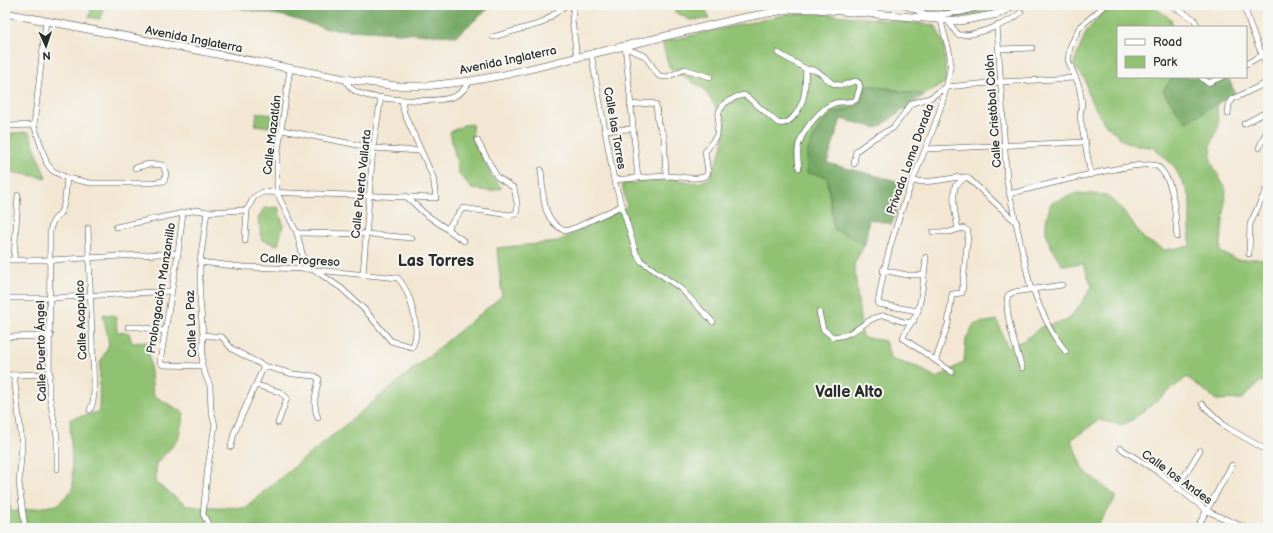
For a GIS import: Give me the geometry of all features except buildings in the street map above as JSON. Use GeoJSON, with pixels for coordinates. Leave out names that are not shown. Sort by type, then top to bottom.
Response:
{"type":"FeatureCollection","features":[{"type":"Feature","properties":{"kind":"main road","name":"Avenida Inglaterra"},"geometry":{"type":"LineString","coordinates":[[5,13],[345,79],[396,86],[425,86],[470,81],[625,46],[773,8],[816,8],[943,19],[978,19],[998,14],[1014,5]]}},
{"type":"Feature","properties":{"kind":"street"},"geometry":{"type":"LineString","coordinates":[[493,37],[542,23],[566,5]]}},
{"type":"Feature","properties":{"kind":"street"},"geometry":{"type":"LineString","coordinates":[[574,5],[572,20],[577,57]]}},
{"type":"Feature","properties":{"kind":"street"},"geometry":{"type":"LineString","coordinates":[[903,5],[925,14],[943,19],[958,35],[967,35],[1015,19],[1021,12]]}},
{"type":"Feature","properties":{"kind":"street"},"geometry":{"type":"LineString","coordinates":[[943,19],[971,11],[983,5]]}},
{"type":"Feature","properties":{"kind":"street"},"geometry":{"type":"LineString","coordinates":[[1091,174],[1080,117],[1082,103],[1079,86],[1074,78],[1068,60],[1070,47],[1079,28],[1105,5]]}},
{"type":"Feature","properties":{"kind":"street"},"geometry":{"type":"LineString","coordinates":[[1170,5],[1194,19],[1198,26]]}},
{"type":"Feature","properties":{"kind":"street"},"geometry":{"type":"LineString","coordinates":[[1244,5],[1268,69]]}},
{"type":"Feature","properties":{"kind":"street","name":"Privada Loma Dorada"},"geometry":{"type":"LineString","coordinates":[[918,310],[878,304],[883,270],[897,223],[926,149],[946,87],[950,66],[943,19]]}},
{"type":"Feature","properties":{"kind":"street"},"geometry":{"type":"LineString","coordinates":[[46,21],[34,125],[47,164],[53,172],[67,178],[91,183],[150,183],[164,181],[166,174],[163,165],[149,164],[135,168]]}},
{"type":"Feature","properties":{"kind":"street","name":"Calle Cristóbal Colón"},"geometry":{"type":"LineString","coordinates":[[997,25],[1009,194],[1032,290],[1046,324],[1066,352]]}},
{"type":"Feature","properties":{"kind":"street"},"geometry":{"type":"LineString","coordinates":[[625,46],[645,56],[659,76],[667,77],[685,69],[710,77]]}},
{"type":"Feature","properties":{"kind":"street"},"geometry":{"type":"LineString","coordinates":[[625,46],[638,178]]}},
{"type":"Feature","properties":{"kind":"street"},"geometry":{"type":"LineString","coordinates":[[999,49],[1032,48]]}},
{"type":"Feature","properties":{"kind":"street"},"geometry":{"type":"LineString","coordinates":[[1247,63],[1268,52]]}},
{"type":"Feature","properties":{"kind":"street","name":"Calle las Torres"},"geometry":{"type":"LineString","coordinates":[[591,53],[614,180],[636,253],[641,261],[680,288],[714,322]]}},
{"type":"Feature","properties":{"kind":"street"},"geometry":{"type":"LineString","coordinates":[[778,53],[806,69],[820,71],[832,83],[840,85],[856,81],[859,83],[860,87],[856,100],[852,102],[835,102],[825,107],[810,124],[799,141],[799,168]]}},
{"type":"Feature","properties":{"kind":"street","name":"Calle Mazatlán"},"geometry":{"type":"LineString","coordinates":[[290,69],[277,158],[277,193],[297,233],[306,269]]}},
{"type":"Feature","properties":{"kind":"street"},"geometry":{"type":"LineString","coordinates":[[614,180],[666,176],[683,176],[700,179],[706,176],[708,172],[705,152],[717,135],[719,111],[725,103],[736,97],[744,95],[750,98],[778,123],[788,123],[803,99],[806,69]]}},
{"type":"Feature","properties":{"kind":"street"},"geometry":{"type":"LineString","coordinates":[[854,164],[856,151],[874,138],[893,128],[912,103],[930,98],[946,87],[1000,82],[1074,78]]}},
{"type":"Feature","properties":{"kind":"street"},"geometry":{"type":"LineString","coordinates":[[1202,78],[1208,84],[1220,78]]}},
{"type":"Feature","properties":{"kind":"street"},"geometry":{"type":"LineString","coordinates":[[345,79],[348,86],[358,93],[402,100],[419,101],[454,97],[464,90],[470,81]]}},
{"type":"Feature","properties":{"kind":"street"},"geometry":{"type":"LineString","coordinates":[[1228,114],[1229,104],[1233,99],[1268,82]]}},
{"type":"Feature","properties":{"kind":"street","name":"Calle Puerto Vallarta"},"geometry":{"type":"LineString","coordinates":[[363,274],[368,196],[373,148],[381,97]]}},
{"type":"Feature","properties":{"kind":"street"},"geometry":{"type":"LineString","coordinates":[[245,241],[247,210],[254,197],[263,192],[436,198],[433,177],[404,113],[402,100]]}},
{"type":"Feature","properties":{"kind":"street"},"geometry":{"type":"LineString","coordinates":[[630,105],[652,103],[656,105],[658,123],[664,136],[666,176]]}},
{"type":"Feature","properties":{"kind":"street"},"geometry":{"type":"LineString","coordinates":[[1244,124],[1268,111]]}},
{"type":"Feature","properties":{"kind":"street"},"geometry":{"type":"LineString","coordinates":[[5,124],[9,126],[34,125]]}},
{"type":"Feature","properties":{"kind":"street"},"geometry":{"type":"LineString","coordinates":[[1259,148],[1268,128]]}},
{"type":"Feature","properties":{"kind":"street"},"geometry":{"type":"LineString","coordinates":[[604,130],[633,129]]}},
{"type":"Feature","properties":{"kind":"street"},"geometry":{"type":"LineString","coordinates":[[282,130],[373,148],[420,151]]}},
{"type":"Feature","properties":{"kind":"street"},"geometry":{"type":"LineString","coordinates":[[447,229],[463,208],[510,215],[515,214],[517,211],[514,188],[497,177],[488,164],[477,140]]}},
{"type":"Feature","properties":{"kind":"street"},"geometry":{"type":"LineString","coordinates":[[926,149],[1005,145],[1073,144],[1086,142]]}},
{"type":"Feature","properties":{"kind":"street"},"geometry":{"type":"LineString","coordinates":[[1009,194],[1091,174],[1142,164],[1153,164],[1158,167],[1166,177],[1173,194],[1177,237]]}},
{"type":"Feature","properties":{"kind":"street"},"geometry":{"type":"LineString","coordinates":[[541,170],[547,215],[552,224],[565,231],[577,227],[622,205]]}},
{"type":"Feature","properties":{"kind":"street"},"geometry":{"type":"LineString","coordinates":[[913,181],[925,183],[953,177],[967,177],[1017,223]]}},
{"type":"Feature","properties":{"kind":"street"},"geometry":{"type":"LineString","coordinates":[[958,228],[954,211],[953,197],[955,186],[967,177]]}},
{"type":"Feature","properties":{"kind":"street","name":"Calle Puerto Ángel"},"geometry":{"type":"LineString","coordinates":[[57,469],[57,436],[49,394],[51,336],[49,260],[50,232],[52,222],[64,207],[67,178]]}},
{"type":"Feature","properties":{"kind":"street"},"geometry":{"type":"LineString","coordinates":[[1249,254],[1250,224],[1268,186]]}},
{"type":"Feature","properties":{"kind":"street"},"geometry":{"type":"LineString","coordinates":[[14,259],[18,196]]}},
{"type":"Feature","properties":{"kind":"street"},"geometry":{"type":"LineString","coordinates":[[406,196],[424,213],[464,241]]}},
{"type":"Feature","properties":{"kind":"street","name":"Prolongación Manzanillo"},"geometry":{"type":"LineString","coordinates":[[202,366],[161,364],[160,362],[183,213],[197,210],[207,212],[247,210]]}},
{"type":"Feature","properties":{"kind":"street","name":"Calle La Paz"},"geometry":{"type":"LineString","coordinates":[[207,212],[200,262],[200,299],[203,335],[202,366],[210,386],[211,410],[215,425],[208,466],[203,514],[210,528]]}},
{"type":"Feature","properties":{"kind":"street"},"geometry":{"type":"LineString","coordinates":[[116,227],[183,213]]}},
{"type":"Feature","properties":{"kind":"street","name":"Calle Acapulco"},"geometry":{"type":"LineString","coordinates":[[88,228],[94,392],[90,410]]}},
{"type":"Feature","properties":{"kind":"street"},"geometry":{"type":"LineString","coordinates":[[933,232],[949,232],[958,228],[968,231],[962,293],[952,294],[948,324],[936,360]]}},
{"type":"Feature","properties":{"kind":"street"},"geometry":{"type":"LineString","coordinates":[[297,233],[366,234],[412,238]]}},
{"type":"Feature","properties":{"kind":"street"},"geometry":{"type":"LineString","coordinates":[[5,260],[89,259],[178,253]]}},
{"type":"Feature","properties":{"kind":"street"},"geometry":{"type":"LineString","coordinates":[[926,257],[918,310],[914,321],[904,334],[903,338],[952,372]]}},
{"type":"Feature","properties":{"kind":"street","name":"Calle Progreso"},"geometry":{"type":"LineString","coordinates":[[200,262],[243,267],[306,269],[398,278],[405,286],[415,324],[416,335],[412,347],[391,341],[360,305],[341,288],[316,271]]}},
{"type":"Feature","properties":{"kind":"street"},"geometry":{"type":"LineString","coordinates":[[883,270],[907,275],[924,275]]}},
{"type":"Feature","properties":{"kind":"street"},"geometry":{"type":"LineString","coordinates":[[1022,368],[1016,350],[1006,301],[1008,295],[1062,285]]}},
{"type":"Feature","properties":{"kind":"street"},"geometry":{"type":"LineString","coordinates":[[5,298],[50,298],[171,291]]}},
{"type":"Feature","properties":{"kind":"street"},"geometry":{"type":"LineString","coordinates":[[819,312],[823,329],[833,337],[849,334],[872,319],[881,316],[898,321],[914,321]]}},
{"type":"Feature","properties":{"kind":"street"},"geometry":{"type":"LineString","coordinates":[[128,327],[165,331]]}},
{"type":"Feature","properties":{"kind":"street"},"geometry":{"type":"LineString","coordinates":[[203,335],[222,337],[232,349],[264,366],[293,374],[315,376],[319,379],[314,398],[315,411],[318,418]]}},
{"type":"Feature","properties":{"kind":"street"},"geometry":{"type":"LineString","coordinates":[[5,337],[51,336]]}},
{"type":"Feature","properties":{"kind":"street"},"geometry":{"type":"LineString","coordinates":[[232,447],[234,433],[264,366]]}},
{"type":"Feature","properties":{"kind":"street"},"geometry":{"type":"LineString","coordinates":[[5,375],[50,374]]}},
{"type":"Feature","properties":{"kind":"street"},"geometry":{"type":"LineString","coordinates":[[14,375],[22,444],[19,484],[25,528]]}},
{"type":"Feature","properties":{"kind":"street"},"geometry":{"type":"LineString","coordinates":[[256,385],[280,392],[288,398],[278,423]]}},
{"type":"Feature","properties":{"kind":"street"},"geometry":{"type":"LineString","coordinates":[[1202,404],[1226,427],[1268,452]]}},
{"type":"Feature","properties":{"kind":"street","name":"Calle los Andes"},"geometry":{"type":"LineString","coordinates":[[1120,448],[1158,472],[1206,511],[1246,528]]}},
{"type":"Feature","properties":{"kind":"street"},"geometry":{"type":"LineString","coordinates":[[1177,488],[1200,450]]}},
{"type":"Feature","properties":{"kind":"street"},"geometry":{"type":"LineString","coordinates":[[1197,528],[1232,466]]}},
{"type":"Feature","properties":{"kind":"green space"},"geometry":{"type":"Polygon","coordinates":[[[93,5],[104,5],[100,19],[89,17],[93,5]]]}},
{"type":"Feature","properties":{"kind":"green space"},"geometry":{"type":"Polygon","coordinates":[[[228,5],[493,5],[456,36],[328,29],[284,16],[247,10],[228,5]]]}},
{"type":"Feature","properties":{"kind":"green space"},"geometry":{"type":"Polygon","coordinates":[[[674,5],[705,5],[709,19],[690,20],[675,12],[674,5]]]}},
{"type":"Feature","properties":{"kind":"green space"},"geometry":{"type":"Polygon","coordinates":[[[873,5],[971,5],[935,11],[873,7],[873,5]]]}},
{"type":"Feature","properties":{"kind":"green space"},"geometry":{"type":"Polygon","coordinates":[[[971,5],[1005,5],[986,13],[951,18],[943,10],[959,9],[971,5]]]}},
{"type":"Feature","properties":{"kind":"green space"},"geometry":{"type":"Polygon","coordinates":[[[1110,5],[1138,5],[1131,9],[1107,9],[1110,5]]]}},
{"type":"Feature","properties":{"kind":"green space"},"geometry":{"type":"Polygon","coordinates":[[[1138,5],[1151,5],[1171,19],[1173,26],[1117,26],[1117,78],[1172,78],[1163,92],[1186,122],[1217,103],[1218,127],[1211,145],[1211,162],[1226,190],[1220,252],[1238,260],[1268,258],[1268,381],[1260,382],[1242,399],[1216,400],[1187,377],[1131,421],[1121,425],[1099,420],[1071,440],[1083,470],[1117,497],[1095,528],[5,528],[5,458],[11,512],[57,505],[73,489],[70,419],[99,412],[100,363],[109,344],[103,314],[116,316],[117,332],[129,333],[132,343],[148,342],[153,395],[184,413],[178,440],[156,464],[156,483],[187,506],[244,508],[502,296],[497,248],[556,242],[627,207],[622,184],[672,179],[698,183],[710,178],[723,145],[725,123],[704,89],[669,67],[662,42],[788,14],[815,13],[935,25],[944,44],[946,82],[924,95],[867,85],[858,106],[832,114],[820,125],[834,229],[865,244],[854,264],[862,337],[885,341],[891,359],[917,367],[937,378],[964,362],[966,339],[974,324],[997,320],[1007,347],[1025,340],[1041,327],[1066,321],[1081,304],[1092,286],[1083,264],[1062,265],[1049,242],[1046,222],[1051,203],[1077,193],[1106,195],[1121,208],[1144,239],[1165,250],[1190,246],[1190,197],[1174,166],[1154,148],[1126,143],[1104,123],[1090,99],[1085,79],[1073,65],[1087,30],[1107,9],[1131,9],[1138,5]]]}},
{"type":"Feature","properties":{"kind":"green space"},"geometry":{"type":"Polygon","coordinates":[[[1172,78],[1202,78],[1203,81],[1210,85],[1228,78],[1235,93],[1186,122],[1163,91],[1172,78]]]}},
{"type":"Feature","properties":{"kind":"green space"},"geometry":{"type":"Polygon","coordinates":[[[867,85],[924,95],[878,128],[841,119],[827,163],[904,183],[892,224],[869,219],[865,244],[834,229],[827,177],[807,173],[807,152],[820,125],[832,114],[858,106],[867,85]]]}},
{"type":"Feature","properties":{"kind":"green space"},"geometry":{"type":"Polygon","coordinates":[[[257,113],[279,116],[278,128],[255,125],[257,113]]]}},
{"type":"Feature","properties":{"kind":"green space"},"geometry":{"type":"Polygon","coordinates":[[[472,124],[473,141],[493,178],[502,188],[490,191],[472,189],[459,174],[450,132],[464,125],[472,124]]]}},
{"type":"Feature","properties":{"kind":"green space"},"geometry":{"type":"Polygon","coordinates":[[[5,131],[11,133],[29,132],[46,178],[5,171],[5,131]]]}},
{"type":"Feature","properties":{"kind":"green space"},"geometry":{"type":"Polygon","coordinates":[[[278,207],[283,225],[278,245],[262,240],[258,219],[264,208],[278,207]]]}},
{"type":"Feature","properties":{"kind":"district","name":"Las Torres"},"geometry":{"type":"Point","coordinates":[436,260]}},
{"type":"Feature","properties":{"kind":"district","name":"Valle Alto"},"geometry":{"type":"Point","coordinates":[849,391]}}]}
